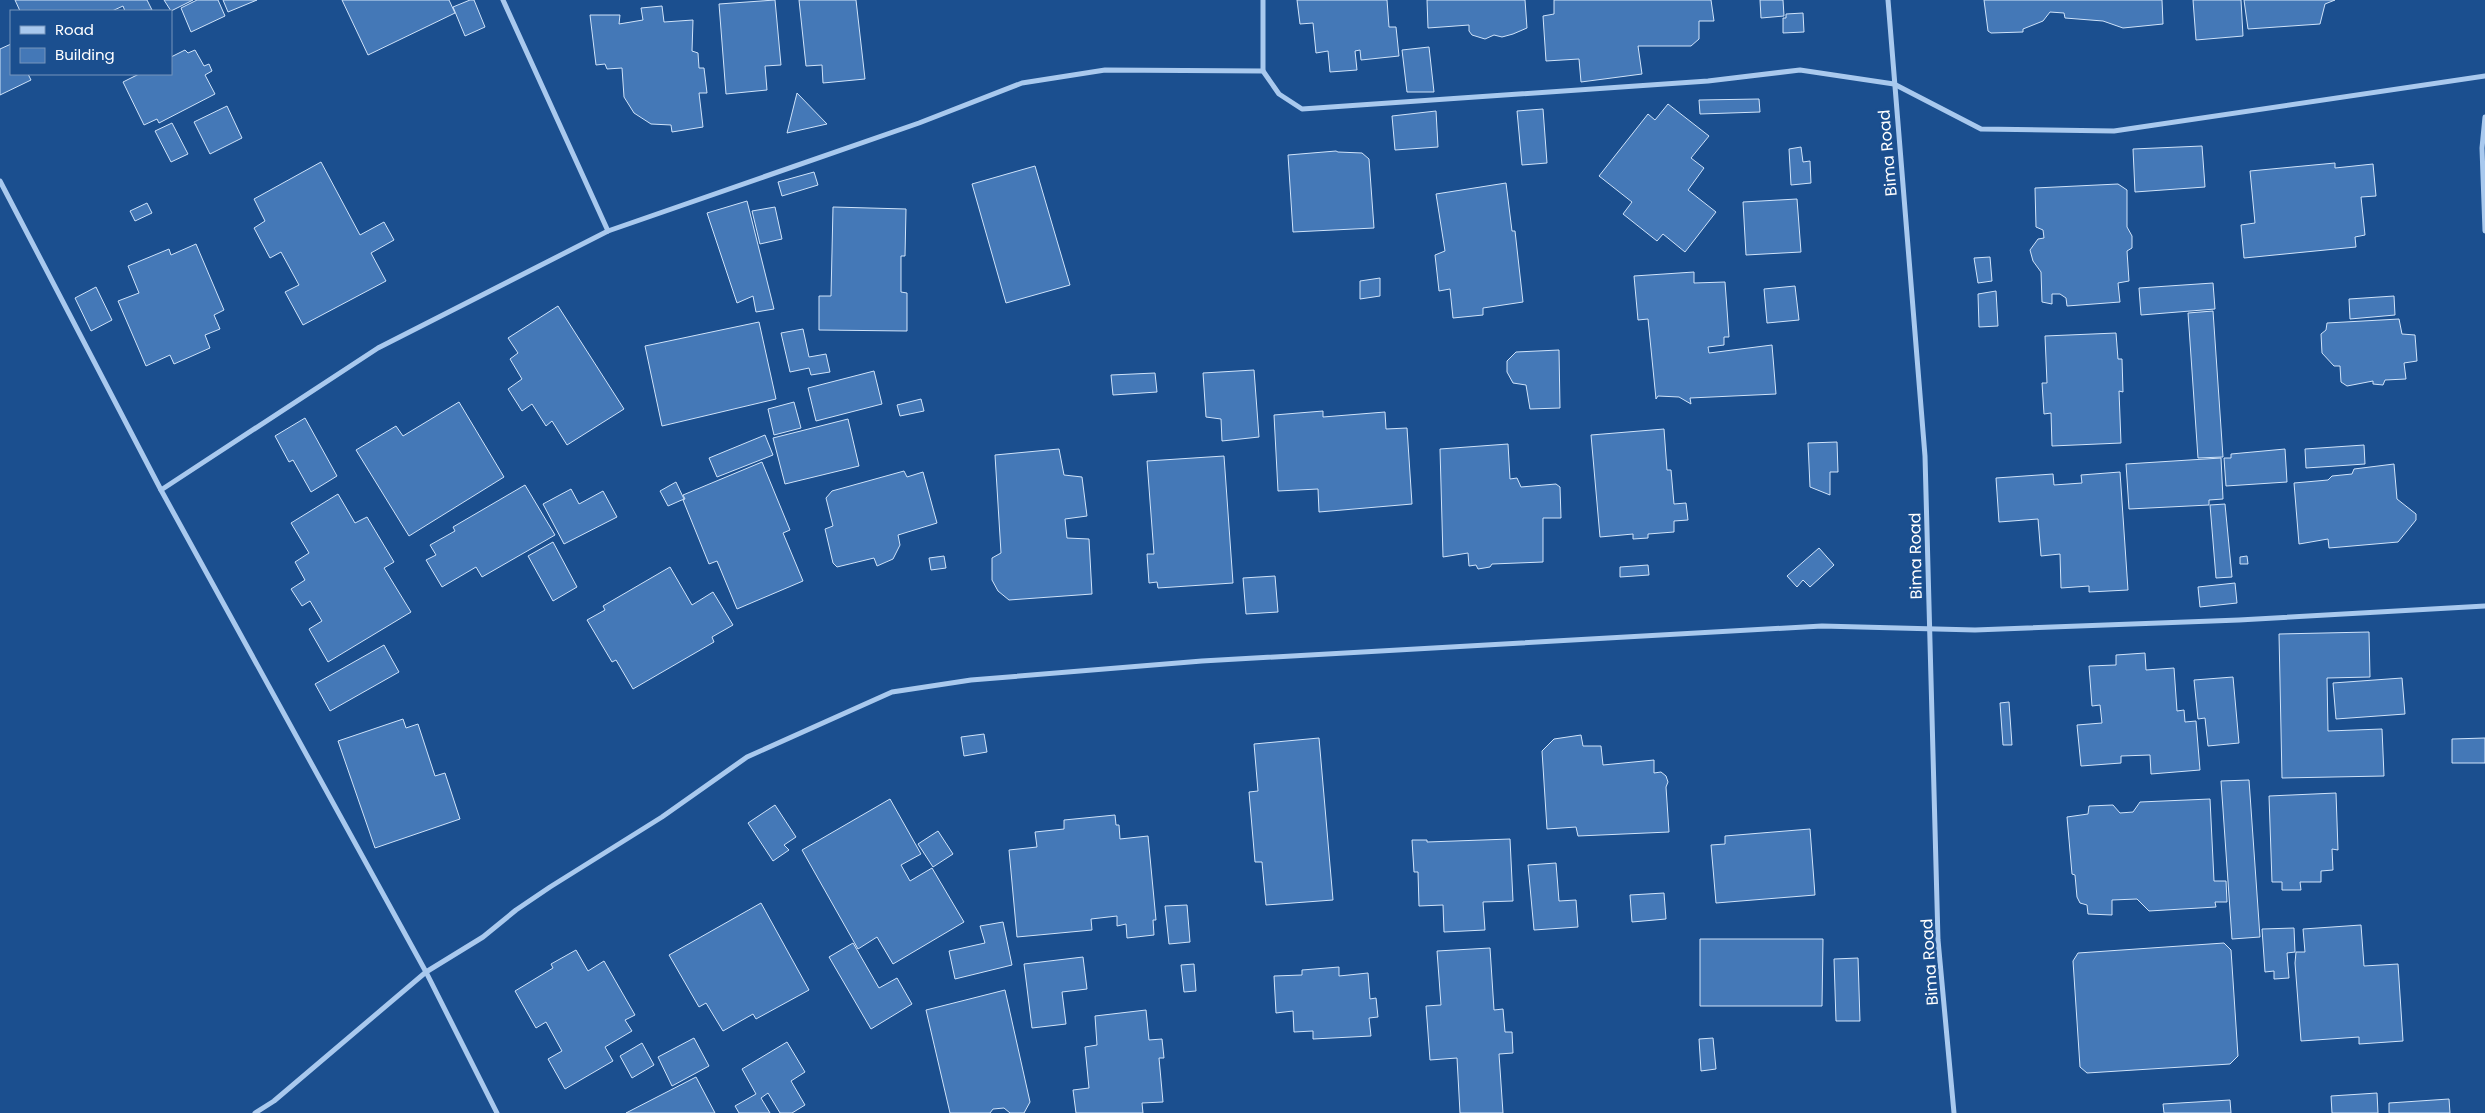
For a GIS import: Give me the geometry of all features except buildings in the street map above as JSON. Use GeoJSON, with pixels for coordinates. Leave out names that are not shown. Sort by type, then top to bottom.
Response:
{"type":"FeatureCollection","features":[{"type":"Feature","properties":{"kind":"street"},"geometry":{"type":"LineString","coordinates":[[503,0],[608,230]]}},
{"type":"Feature","properties":{"kind":"street"},"geometry":{"type":"LineString","coordinates":[[1263,0],[1263,71],[1279,94],[1302,108],[1698,82],[1800,70],[1894,84],[1981,129],[2114,131],[2485,76]]}},
{"type":"Feature","properties":{"kind":"street","name":"Bima Road"},"geometry":{"type":"LineString","coordinates":[[1888,0],[1925,456],[1938,940],[1954,1113]]}},
{"type":"Feature","properties":{"kind":"street"},"geometry":{"type":"LineString","coordinates":[[162,490],[378,348],[608,230],[919,123],[1022,83],[1105,70],[1263,71]]}},
{"type":"Feature","properties":{"kind":"street"},"geometry":{"type":"LineString","coordinates":[[2485,117],[2482,148],[2485,231]]}},
{"type":"Feature","properties":{"kind":"street"},"geometry":{"type":"LineString","coordinates":[[0,181],[162,490],[426,972],[497,1113]]}},
{"type":"Feature","properties":{"kind":"street"},"geometry":{"type":"LineString","coordinates":[[255,1113],[274,1101],[426,972],[483,937],[516,910],[662,817],[747,757],[892,692],[971,680],[1212,660],[1822,626],[1930,629],[2239,620],[2485,606]]}}]}
